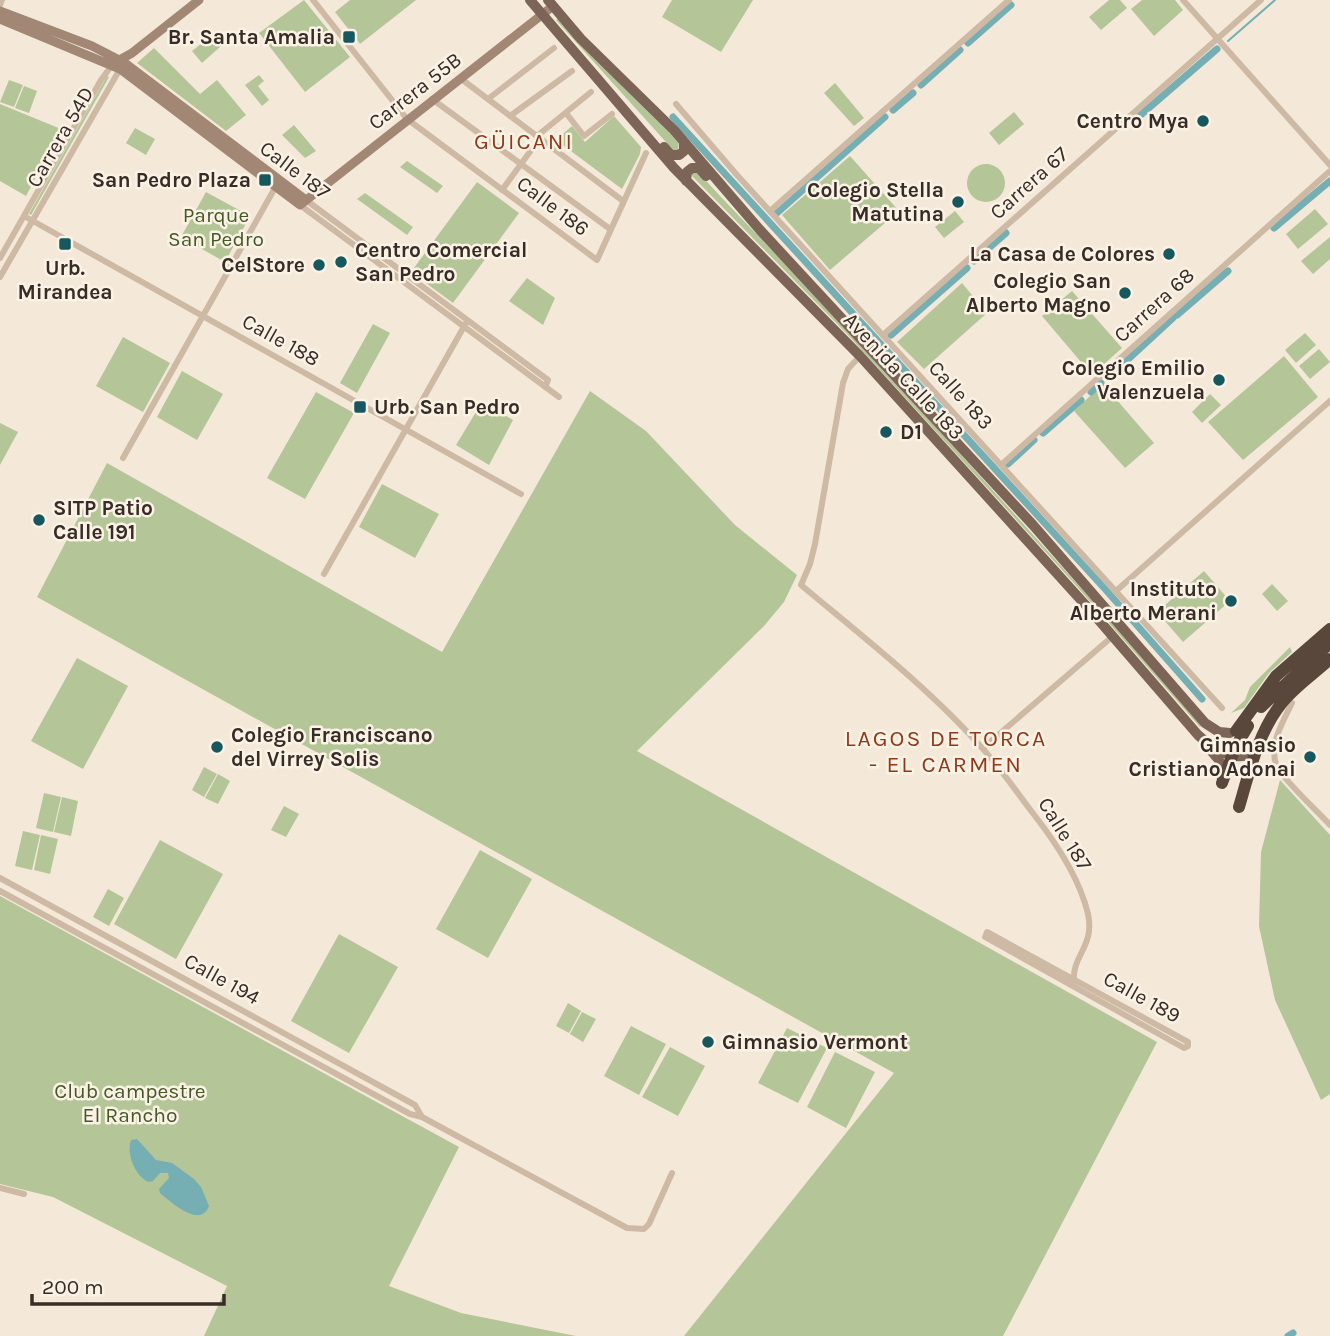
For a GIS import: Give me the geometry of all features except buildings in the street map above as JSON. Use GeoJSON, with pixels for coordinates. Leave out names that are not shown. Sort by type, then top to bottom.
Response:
{"type":"FeatureCollection","features":[{"type":"Feature","properties":{"kind":"highway"},"geometry":{"type":"LineString","coordinates":[[1222,783],[1233,756],[1238,730],[1276,676],[1330,629]]}},
{"type":"Feature","properties":{"kind":"highway"},"geometry":{"type":"LineString","coordinates":[[1238,730],[1330,643]]}},
{"type":"Feature","properties":{"kind":"highway"},"geometry":{"type":"LineString","coordinates":[[1238,807],[1268,726],[1282,703],[1330,659]]}},
{"type":"Feature","properties":{"kind":"highway"},"geometry":{"type":"LineString","coordinates":[[1258,750],[1273,725],[1292,703],[1330,669]]}},
{"type":"Feature","properties":{"kind":"main road","name":"Avenida Calle 183"},"geometry":{"type":"LineString","coordinates":[[530,0],[686,181],[860,356],[1113,635],[1198,735],[1233,756]]}},
{"type":"Feature","properties":{"kind":"main road","name":"Avenida Calle 183"},"geometry":{"type":"LineString","coordinates":[[550,3],[684,142],[751,220],[1033,525],[1205,723],[1219,732],[1238,730]]}},
{"type":"Feature","properties":{"kind":"main road"},"geometry":{"type":"LineString","coordinates":[[621,106],[646,127],[671,155],[681,153],[684,142]]}},
{"type":"Feature","properties":{"kind":"main road"},"geometry":{"type":"LineString","coordinates":[[686,181],[688,171],[699,168],[724,199],[751,220]]}},
{"type":"Feature","properties":{"kind":"main road"},"geometry":{"type":"LineString","coordinates":[[1198,735],[1219,760],[1223,772],[1222,783]]}},
{"type":"Feature","properties":{"kind":"main road"},"geometry":{"type":"LineString","coordinates":[[1233,756],[1245,756],[1258,750]]}},
{"type":"Feature","properties":{"kind":"street"},"geometry":{"type":"LineString","coordinates":[[0,8],[2,0]]}},
{"type":"Feature","properties":{"kind":"street","name":"Carrera 54D"},"geometry":{"type":"LineString","coordinates":[[0,258],[101,80],[199,0]]}},
{"type":"Feature","properties":{"kind":"street","name":"Calle 186"},"geometry":{"type":"LineString","coordinates":[[313,0],[407,119],[597,260],[610,229]]}},
{"type":"Feature","properties":{"kind":"street"},"geometry":{"type":"LineString","coordinates":[[770,211],[1009,0]]}},
{"type":"Feature","properties":{"kind":"street"},"geometry":{"type":"LineString","coordinates":[[1183,0],[1330,165]]}},
{"type":"Feature","properties":{"kind":"street","name":"Carrera 67"},"geometry":{"type":"LineString","coordinates":[[883,335],[1261,0]]}},
{"type":"Feature","properties":{"kind":"street","name":"Carrera 55B"},"geometry":{"type":"LineString","coordinates":[[303,202],[542,15],[550,3]]}},
{"type":"Feature","properties":{"kind":"street","name":"Calle 187"},"geometry":{"type":"LineString","coordinates":[[0,8],[83,43],[119,64],[466,323],[559,397]]}},
{"type":"Feature","properties":{"kind":"street","name":"Calle 187"},"geometry":{"type":"LineString","coordinates":[[0,19],[119,64]]}},
{"type":"Feature","properties":{"kind":"street"},"geometry":{"type":"LineString","coordinates":[[488,99],[554,48]]}},
{"type":"Feature","properties":{"kind":"street","name":"Carrera 54D"},"geometry":{"type":"LineString","coordinates":[[0,277],[119,64]]}},
{"type":"Feature","properties":{"kind":"street"},"geometry":{"type":"LineString","coordinates":[[510,116],[572,71]]}},
{"type":"Feature","properties":{"kind":"street"},"geometry":{"type":"LineString","coordinates":[[460,78],[623,201]]}},
{"type":"Feature","properties":{"kind":"street"},"geometry":{"type":"LineString","coordinates":[[502,190],[539,137],[591,92]]}},
{"type":"Feature","properties":{"kind":"street"},"geometry":{"type":"LineString","coordinates":[[432,99],[610,229],[646,153]]}},
{"type":"Feature","properties":{"kind":"street","name":"Calle 183"},"geometry":{"type":"LineString","coordinates":[[676,104],[1222,708]]}},
{"type":"Feature","properties":{"kind":"street"},"geometry":{"type":"LineString","coordinates":[[566,113],[584,136],[611,114]]}},
{"type":"Feature","properties":{"kind":"street","name":"Carrera 68"},"geometry":{"type":"LineString","coordinates":[[1001,465],[1330,171]]}},
{"type":"Feature","properties":{"kind":"street"},"geometry":{"type":"LineString","coordinates":[[123,458],[278,183]]}},
{"type":"Feature","properties":{"kind":"street","name":"Calle 188"},"geometry":{"type":"LineString","coordinates":[[24,216],[521,494]]}},
{"type":"Feature","properties":{"kind":"street"},"geometry":{"type":"LineString","coordinates":[[324,574],[466,323]]}},
{"type":"Feature","properties":{"kind":"street","name":"Calle 187"},"geometry":{"type":"LineString","coordinates":[[860,356],[848,369],[843,383],[815,544],[801,585],[884,656],[983,748],[1048,833],[1083,901],[1089,921],[1087,944],[1075,966],[1074,980]]}},
{"type":"Feature","properties":{"kind":"street"},"geometry":{"type":"LineString","coordinates":[[1116,591],[1330,401]]}},
{"type":"Feature","properties":{"kind":"street"},"geometry":{"type":"LineString","coordinates":[[983,748],[1113,635]]}},
{"type":"Feature","properties":{"kind":"street"},"geometry":{"type":"LineString","coordinates":[[1292,703],[1278,735],[1275,751],[1278,769],[1330,825]]}},
{"type":"Feature","properties":{"kind":"street","name":"Calle 194"},"geometry":{"type":"LineString","coordinates":[[0,878],[415,1105],[422,1117]]}},
{"type":"Feature","properties":{"kind":"street","name":"Calle 194"},"geometry":{"type":"LineString","coordinates":[[0,891],[410,1114],[422,1117],[593,1211],[636,1230],[644,1229],[649,1224],[672,1173]]}},
{"type":"Feature","properties":{"kind":"street","name":"Calle 189"},"geometry":{"type":"LineString","coordinates":[[987,932],[1074,980],[1188,1042],[1188,1046],[1184,1048],[985,937],[987,932]]}},
{"type":"Feature","properties":{"kind":"street"},"geometry":{"type":"LineString","coordinates":[[0,1188],[24,1194]]}},
{"type":"Feature","properties":{"kind":"green space"},"geometry":{"type":"Polygon","coordinates":[[[304,0],[350,57],[305,92],[259,33],[304,0]]]}},
{"type":"Feature","properties":{"kind":"green space"},"geometry":{"type":"Polygon","coordinates":[[[350,0],[416,0],[360,44],[335,12],[350,0]]]}},
{"type":"Feature","properties":{"kind":"green space"},"geometry":{"type":"Polygon","coordinates":[[[672,0],[753,0],[721,52],[662,17],[672,0]]]}},
{"type":"Feature","properties":{"kind":"green space"},"geometry":{"type":"Polygon","coordinates":[[[1109,0],[1120,0],[1127,8],[1101,30],[1089,17],[1109,0]]]}},
{"type":"Feature","properties":{"kind":"green space"},"geometry":{"type":"Polygon","coordinates":[[[1142,0],[1175,0],[1183,10],[1154,36],[1131,9],[1142,0]]]}},
{"type":"Feature","properties":{"kind":"green space"},"geometry":{"type":"Polygon","coordinates":[[[558,19],[679,141],[678,150],[674,151],[556,20],[558,19]]]}},
{"type":"Feature","properties":{"kind":"green space"},"geometry":{"type":"Polygon","coordinates":[[[211,36],[220,47],[202,63],[192,51],[211,36]]]}},
{"type":"Feature","properties":{"kind":"green space"},"geometry":{"type":"Polygon","coordinates":[[[154,48],[200,94],[217,80],[246,115],[226,131],[137,63],[154,48]]]}},
{"type":"Feature","properties":{"kind":"green space"},"geometry":{"type":"Polygon","coordinates":[[[259,75],[264,81],[258,86],[269,100],[262,106],[245,85],[259,75]]]}},
{"type":"Feature","properties":{"kind":"green space"},"geometry":{"type":"Polygon","coordinates":[[[107,76],[109,77],[31,215],[29,214],[107,76]]]}},
{"type":"Feature","properties":{"kind":"green space"},"geometry":{"type":"Polygon","coordinates":[[[9,80],[23,85],[14,107],[0,102],[9,80]]]}},
{"type":"Feature","properties":{"kind":"green space"},"geometry":{"type":"Polygon","coordinates":[[[835,83],[864,118],[854,126],[824,93],[835,83]]]}},
{"type":"Feature","properties":{"kind":"green space"},"geometry":{"type":"Polygon","coordinates":[[[24,86],[37,91],[29,113],[15,108],[24,86]]]}},
{"type":"Feature","properties":{"kind":"green space"},"geometry":{"type":"Polygon","coordinates":[[[0,104],[61,129],[26,196],[0,181],[0,104]]]}},
{"type":"Feature","properties":{"kind":"green space"},"geometry":{"type":"Polygon","coordinates":[[[1014,112],[1024,124],[999,145],[989,133],[1014,112]]]}},
{"type":"Feature","properties":{"kind":"green space"},"geometry":{"type":"Polygon","coordinates":[[[614,116],[641,147],[622,189],[556,140],[572,126],[585,142],[614,116]]]}},
{"type":"Feature","properties":{"kind":"green space"},"geometry":{"type":"Polygon","coordinates":[[[294,125],[316,151],[305,158],[282,135],[294,125]]]}},
{"type":"Feature","properties":{"kind":"green space"},"geometry":{"type":"Polygon","coordinates":[[[135,128],[155,139],[146,155],[126,143],[135,128]]]}},
{"type":"Feature","properties":{"kind":"green space"},"geometry":{"type":"Polygon","coordinates":[[[850,156],[899,211],[830,270],[782,215],[850,156]]]}},
{"type":"Feature","properties":{"kind":"green space"},"geometry":{"type":"Polygon","coordinates":[[[407,161],[443,186],[437,193],[400,167],[407,161]]]}},
{"type":"Feature","properties":{"kind":"green space"},"geometry":{"type":"Polygon","coordinates":[[[986,164],[999,170],[1005,183],[999,196],[986,202],[973,196],[967,183],[973,170],[986,164]]]}},
{"type":"Feature","properties":{"kind":"green space"},"geometry":{"type":"Polygon","coordinates":[[[692,173],[699,173],[834,315],[1111,622],[1202,725],[1200,727],[1073,582],[848,335],[692,173]]]}},
{"type":"Feature","properties":{"kind":"green space"},"geometry":{"type":"Polygon","coordinates":[[[477,182],[519,213],[453,303],[411,272],[477,182]]]}},
{"type":"Feature","properties":{"kind":"green space","name":"Parque San Pedro"},"geometry":{"type":"Polygon","coordinates":[[[206,192],[250,216],[225,262],[181,237],[206,192]]]}},
{"type":"Feature","properties":{"kind":"green space"},"geometry":{"type":"Polygon","coordinates":[[[365,193],[413,227],[407,235],[357,199],[365,193]]]}},
{"type":"Feature","properties":{"kind":"green space"},"geometry":{"type":"Polygon","coordinates":[[[1315,209],[1328,224],[1298,249],[1286,234],[1315,209]]]}},
{"type":"Feature","properties":{"kind":"green space"},"geometry":{"type":"Polygon","coordinates":[[[955,211],[964,222],[944,238],[935,227],[955,211]]]}},
{"type":"Feature","properties":{"kind":"green space"},"geometry":{"type":"Polygon","coordinates":[[[1330,237],[1330,259],[1313,274],[1301,261],[1330,237]]]}},
{"type":"Feature","properties":{"kind":"green space"},"geometry":{"type":"Polygon","coordinates":[[[527,278],[555,298],[543,325],[509,301],[527,278]]]}},
{"type":"Feature","properties":{"kind":"green space"},"geometry":{"type":"Polygon","coordinates":[[[962,283],[987,313],[924,369],[897,342],[962,283]]]}},
{"type":"Feature","properties":{"kind":"green space"},"geometry":{"type":"Polygon","coordinates":[[[1072,291],[1122,348],[1092,375],[1042,316],[1072,291]]]}},
{"type":"Feature","properties":{"kind":"green space"},"geometry":{"type":"Polygon","coordinates":[[[373,324],[390,333],[357,393],[340,383],[373,324]]]}},
{"type":"Feature","properties":{"kind":"green space"},"geometry":{"type":"Polygon","coordinates":[[[1305,333],[1316,345],[1296,363],[1285,350],[1305,333]]]}},
{"type":"Feature","properties":{"kind":"green space"},"geometry":{"type":"Polygon","coordinates":[[[123,337],[170,363],[143,412],[96,386],[123,337]]]}},
{"type":"Feature","properties":{"kind":"green space"},"geometry":{"type":"Polygon","coordinates":[[[1319,349],[1330,362],[1310,379],[1299,366],[1319,349]]]}},
{"type":"Feature","properties":{"kind":"green space"},"geometry":{"type":"Polygon","coordinates":[[[1284,356],[1318,397],[1243,460],[1208,422],[1284,356]]]}},
{"type":"Feature","properties":{"kind":"green space"},"geometry":{"type":"Polygon","coordinates":[[[182,371],[223,394],[197,440],[157,417],[182,371]]]}},
{"type":"Feature","properties":{"kind":"green space"},"geometry":{"type":"Polygon","coordinates":[[[1103,384],[1154,443],[1125,468],[1074,411],[1103,384]]]}},
{"type":"Feature","properties":{"kind":"green space"},"geometry":{"type":"Polygon","coordinates":[[[590,391],[646,431],[735,525],[797,575],[784,602],[764,626],[637,751],[1157,1042],[1003,1336],[684,1336],[894,1073],[37,597],[107,463],[442,652],[590,391]]]}},
{"type":"Feature","properties":{"kind":"green space"},"geometry":{"type":"Polygon","coordinates":[[[316,392],[354,413],[305,499],[267,478],[316,392]]]}},
{"type":"Feature","properties":{"kind":"green space"},"geometry":{"type":"Polygon","coordinates":[[[1210,394],[1221,405],[1202,423],[1192,412],[1210,394]]]}},
{"type":"Feature","properties":{"kind":"green space"},"geometry":{"type":"Polygon","coordinates":[[[482,402],[513,420],[489,465],[456,445],[482,402]]]}},
{"type":"Feature","properties":{"kind":"green space"},"geometry":{"type":"Polygon","coordinates":[[[0,423],[18,432],[0,465],[0,423]]]}},
{"type":"Feature","properties":{"kind":"green space"},"geometry":{"type":"Polygon","coordinates":[[[382,484],[439,514],[415,558],[359,527],[382,484]]]}},
{"type":"Feature","properties":{"kind":"green space"},"geometry":{"type":"Polygon","coordinates":[[[1204,571],[1230,601],[1183,642],[1157,612],[1204,571]]]}},
{"type":"Feature","properties":{"kind":"green space"},"geometry":{"type":"Polygon","coordinates":[[[1272,584],[1288,601],[1277,611],[1262,594],[1272,584]]]}},
{"type":"Feature","properties":{"kind":"green space"},"geometry":{"type":"Polygon","coordinates":[[[1290,647],[1292,652],[1269,673],[1244,708],[1231,713],[1245,700],[1250,687],[1290,647]]]}},
{"type":"Feature","properties":{"kind":"green space"},"geometry":{"type":"Polygon","coordinates":[[[77,658],[128,686],[83,769],[31,741],[77,658]]]}},
{"type":"Feature","properties":{"kind":"green space"},"geometry":{"type":"Polygon","coordinates":[[[204,767],[217,774],[204,797],[192,790],[204,767]]]}},
{"type":"Feature","properties":{"kind":"green space"},"geometry":{"type":"Polygon","coordinates":[[[218,774],[230,781],[218,804],[205,798],[218,774]]]}},
{"type":"Feature","properties":{"kind":"green space"},"geometry":{"type":"Polygon","coordinates":[[[1280,780],[1330,835],[1330,1094],[1321,1100],[1275,1000],[1259,926],[1261,852],[1280,780]]]}},
{"type":"Feature","properties":{"kind":"green space"},"geometry":{"type":"Polygon","coordinates":[[[44,793],[61,797],[53,832],[36,828],[44,793]]]}},
{"type":"Feature","properties":{"kind":"green space"},"geometry":{"type":"Polygon","coordinates":[[[62,797],[78,801],[71,836],[54,832],[62,797]]]}},
{"type":"Feature","properties":{"kind":"green space"},"geometry":{"type":"Polygon","coordinates":[[[284,806],[299,814],[286,837],[271,830],[284,806]]]}},
{"type":"Feature","properties":{"kind":"green space"},"geometry":{"type":"Polygon","coordinates":[[[23,831],[40,835],[32,870],[15,866],[23,831]]]}},
{"type":"Feature","properties":{"kind":"green space"},"geometry":{"type":"Polygon","coordinates":[[[41,835],[58,839],[50,874],[34,870],[41,835]]]}},
{"type":"Feature","properties":{"kind":"green space"},"geometry":{"type":"Polygon","coordinates":[[[160,840],[223,874],[176,959],[114,924],[160,840]]]}},
{"type":"Feature","properties":{"kind":"green space"},"geometry":{"type":"Polygon","coordinates":[[[480,850],[532,879],[488,958],[436,929],[480,850]]]}},
{"type":"Feature","properties":{"kind":"green space"},"geometry":{"type":"Polygon","coordinates":[[[108,889],[124,898],[109,926],[93,917],[108,889]]]}},
{"type":"Feature","properties":{"kind":"green space","name":"Club campestre El Rancho"},"geometry":{"type":"Polygon","coordinates":[[[0,896],[459,1147],[389,1286],[461,1313],[576,1336],[204,1336],[227,1286],[53,1197],[0,1184],[0,896]]]}},
{"type":"Feature","properties":{"kind":"green space"},"geometry":{"type":"Polygon","coordinates":[[[339,934],[398,967],[349,1053],[291,1021],[339,934]]]}},
{"type":"Feature","properties":{"kind":"green space"},"geometry":{"type":"Polygon","coordinates":[[[568,1003],[581,1011],[569,1033],[556,1026],[568,1003]]]}},
{"type":"Feature","properties":{"kind":"green space"},"geometry":{"type":"Polygon","coordinates":[[[582,1012],[596,1019],[583,1042],[570,1034],[582,1012]]]}},
{"type":"Feature","properties":{"kind":"green space"},"geometry":{"type":"Polygon","coordinates":[[[631,1026],[666,1044],[639,1095],[604,1076],[631,1026]]]}},
{"type":"Feature","properties":{"kind":"green space"},"geometry":{"type":"Polygon","coordinates":[[[787,1028],[827,1048],[798,1103],[758,1083],[787,1028]]]}},
{"type":"Feature","properties":{"kind":"green space"},"geometry":{"type":"Polygon","coordinates":[[[670,1047],[705,1066],[678,1116],[642,1097],[670,1047]]]}},
{"type":"Feature","properties":{"kind":"green space"},"geometry":{"type":"Polygon","coordinates":[[[835,1052],[875,1072],[846,1128],[807,1107],[835,1052]]]}},
{"type":"Feature","properties":{"kind":"water"},"geometry":{"type":"Polygon","coordinates":[[[137,1139],[156,1160],[172,1163],[194,1179],[201,1187],[209,1206],[205,1212],[193,1215],[160,1193],[159,1189],[169,1178],[168,1173],[160,1173],[153,1181],[143,1179],[133,1164],[130,1151],[131,1140],[137,1139]]]}},
{"type":"Feature","properties":{"kind":"waterway"},"geometry":{"type":"LineString","coordinates":[[1228,41],[1275,0]]}},
{"type":"Feature","properties":{"kind":"waterway"},"geometry":{"type":"LineString","coordinates":[[968,43],[1011,5]]}},
{"type":"Feature","properties":{"kind":"waterway"},"geometry":{"type":"LineString","coordinates":[[1136,119],[1217,49]]}},
{"type":"Feature","properties":{"kind":"waterway"},"geometry":{"type":"LineString","coordinates":[[921,85],[960,50]]}},
{"type":"Feature","properties":{"kind":"waterway"},"geometry":{"type":"LineString","coordinates":[[893,110],[913,93]]}},
{"type":"Feature","properties":{"kind":"waterway"},"geometry":{"type":"LineString","coordinates":[[673,117],[1105,589],[1202,699]]}},
{"type":"Feature","properties":{"kind":"waterway"},"geometry":{"type":"LineString","coordinates":[[777,213],[885,117]]}},
{"type":"Feature","properties":{"kind":"waterway"},"geometry":{"type":"LineString","coordinates":[[1274,228],[1330,181]]}},
{"type":"Feature","properties":{"kind":"waterway"},"geometry":{"type":"LineString","coordinates":[[974,261],[1006,233]]}},
{"type":"Feature","properties":{"kind":"waterway"},"geometry":{"type":"LineString","coordinates":[[891,335],[967,268]]}},
{"type":"Feature","properties":{"kind":"waterway"},"geometry":{"type":"LineString","coordinates":[[1177,315],[1228,271]]}},
{"type":"Feature","properties":{"kind":"waterway"},"geometry":{"type":"LineString","coordinates":[[1110,376],[1173,318]]}},
{"type":"Feature","properties":{"kind":"waterway"},"geometry":{"type":"LineString","coordinates":[[1091,392],[1101,383]]}},
{"type":"Feature","properties":{"kind":"waterway"},"geometry":{"type":"LineString","coordinates":[[1043,433],[1081,400]]}},
{"type":"Feature","properties":{"kind":"waterway"},"geometry":{"type":"LineString","coordinates":[[1008,464],[1034,440]]}},
{"type":"Feature","properties":{"kind":"waterway"},"geometry":{"type":"LineString","coordinates":[[1288,1336],[1293,1333]]}},
{"type":"Feature","properties":{"kind":"place","name":"Br. Santa Amalia"},"geometry":{"type":"Point","coordinates":[349,37]}},
{"type":"Feature","properties":{"kind":"place","name":"Centro Mya"},"geometry":{"type":"Point","coordinates":[1203,121]}},
{"type":"Feature","properties":{"kind":"place","name":"San Pedro Plaza"},"geometry":{"type":"Point","coordinates":[265,180]}},
{"type":"Feature","properties":{"kind":"place","name":"Colegio Stella Matutina"},"geometry":{"type":"Point","coordinates":[958,202]}},
{"type":"Feature","properties":{"kind":"place","name":"Urb. Mirandea"},"geometry":{"type":"Point","coordinates":[65,244]}},
{"type":"Feature","properties":{"kind":"place","name":"La Casa de Colores"},"geometry":{"type":"Point","coordinates":[1169,254]}},
{"type":"Feature","properties":{"kind":"place","name":"Centro Comercial San Pedro"},"geometry":{"type":"Point","coordinates":[341,262]}},
{"type":"Feature","properties":{"kind":"place","name":"CelStore"},"geometry":{"type":"Point","coordinates":[319,265]}},
{"type":"Feature","properties":{"kind":"place","name":"Colegio San Alberto Magno"},"geometry":{"type":"Point","coordinates":[1125,293]}},
{"type":"Feature","properties":{"kind":"place","name":"Colegio Emilio Valenzuela"},"geometry":{"type":"Point","coordinates":[1219,380]}},
{"type":"Feature","properties":{"kind":"place","name":"Urb. San Pedro"},"geometry":{"type":"Point","coordinates":[360,407]}},
{"type":"Feature","properties":{"kind":"place","name":"D1"},"geometry":{"type":"Point","coordinates":[886,432]}},
{"type":"Feature","properties":{"kind":"place","name":"SITP Patio Calle 191"},"geometry":{"type":"Point","coordinates":[39,520]}},
{"type":"Feature","properties":{"kind":"place","name":"Instituto Alberto Merani"},"geometry":{"type":"Point","coordinates":[1231,601]}},
{"type":"Feature","properties":{"kind":"place","name":"Colegio Franciscano del Virrey Solis"},"geometry":{"type":"Point","coordinates":[217,747]}},
{"type":"Feature","properties":{"kind":"place","name":"Gimnasio Cristiano Adonai"},"geometry":{"type":"Point","coordinates":[1310,757]}},
{"type":"Feature","properties":{"kind":"place","name":"Gimnasio Vermont"},"geometry":{"type":"Point","coordinates":[708,1042]}},
{"type":"Feature","properties":{"kind":"district","name":"GÜICANI"},"geometry":{"type":"Point","coordinates":[524,141]}},
{"type":"Feature","properties":{"kind":"district","name":"LAGOS DE TORCA - EL CARMEN"},"geometry":{"type":"Point","coordinates":[946,751]}}]}
